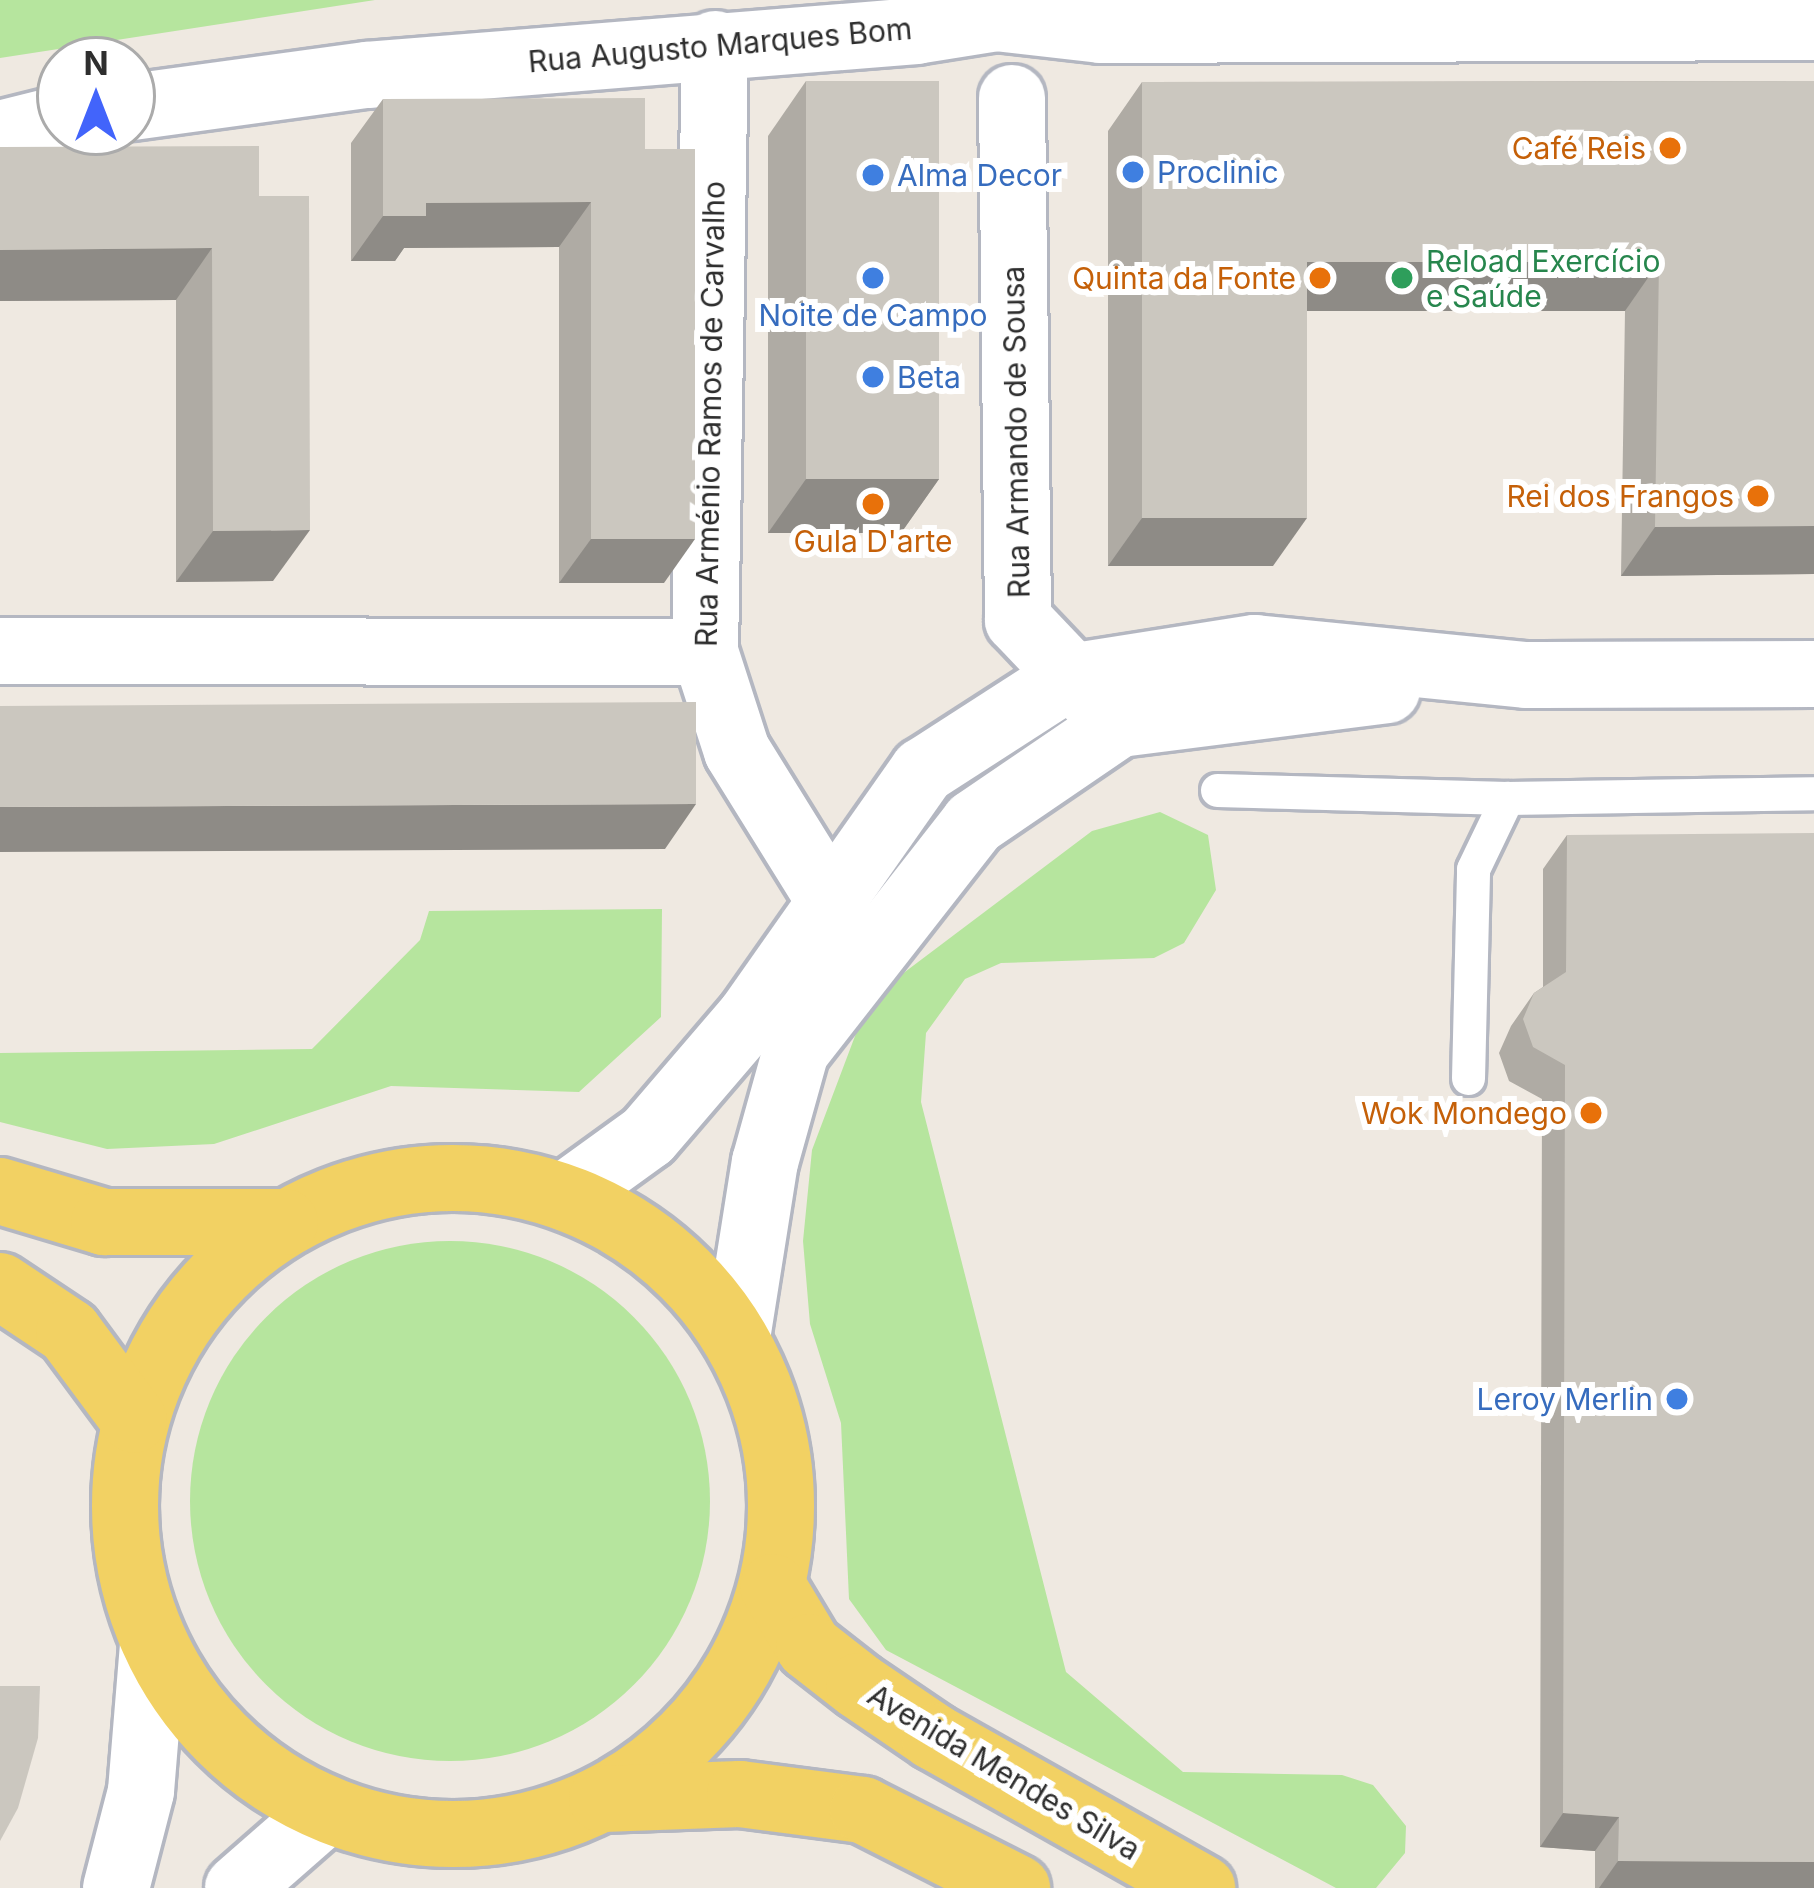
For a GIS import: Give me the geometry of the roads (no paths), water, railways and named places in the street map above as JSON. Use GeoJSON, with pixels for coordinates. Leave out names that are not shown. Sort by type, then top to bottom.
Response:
{"type":"FeatureCollection","features":[{"type":"Feature","properties":{"kind":"main road"},"geometry":{"type":"LineString","coordinates":[[422,1176],[495,1180],[565,1196],[664,1252],[737,1338],[765,1396],[780,1460],[783,1524],[773,1587],[748,1653],[711,1712],[661,1762],[602,1799],[534,1825],[462,1834],[393,1830],[327,1810],[224,1743],[153,1644],[129,1572],[123,1496],[134,1420],[167,1342],[218,1274],[285,1222],[350,1190],[422,1176]]}},
{"type":"Feature","properties":{"kind":"main road"},"geometry":{"type":"LineString","coordinates":[[0,1191],[104,1222],[285,1222]]}},
{"type":"Feature","properties":{"kind":"main road"},"geometry":{"type":"LineString","coordinates":[[0,1286],[69,1332],[134,1420]]}},
{"type":"Feature","properties":{"kind":"main road","name":"Avenida Mendes Silva"},"geometry":{"type":"LineString","coordinates":[[773,1587],[809,1646],[860,1686],[934,1737],[1202,1888]]}},
{"type":"Feature","properties":{"kind":"main road"},"geometry":{"type":"LineString","coordinates":[[602,1799],[740,1794],[863,1810],[1017,1888]]}},
{"type":"Feature","properties":{"kind":"street","name":"Rua Augusto Marques Bom"},"geometry":{"type":"LineString","coordinates":[[156,104],[367,75],[916,31],[996,18],[1101,30],[1814,27]]}},
{"type":"Feature","properties":{"kind":"street"},"geometry":{"type":"LineString","coordinates":[[916,31],[1012,98],[1101,30]]}},
{"type":"Feature","properties":{"kind":"street","name":"Rua Arménio Ramos de Carvalho"},"geometry":{"type":"LineString","coordinates":[[715,44],[705,652],[736,751],[831,893],[860,961]]}},
{"type":"Feature","properties":{"kind":"street","name":"Rua Armando de Sousa"},"geometry":{"type":"LineString","coordinates":[[1012,98],[1018,620],[1119,724]]}},
{"type":"Feature","properties":{"kind":"street"},"geometry":{"type":"LineString","coordinates":[[0,134],[36,125]]}},
{"type":"Feature","properties":{"kind":"street"},"geometry":{"type":"LineString","coordinates":[[565,1196],[648,1136],[750,1017],[831,893],[923,771],[1069,677],[1255,649],[1526,675],[1814,674]]}},
{"type":"Feature","properties":{"kind":"street"},"geometry":{"type":"LineString","coordinates":[[0,651],[705,652]]}},
{"type":"Feature","properties":{"kind":"street"},"geometry":{"type":"LineString","coordinates":[[737,1338],[778,1100],[796,1051],[860,961],[974,823],[1119,724],[1526,675]]}},
{"type":"Feature","properties":{"kind":"street"},"geometry":{"type":"LineString","coordinates":[[116,1888],[141,1791],[153,1644]]}},
{"type":"Feature","properties":{"kind":"street"},"geometry":{"type":"LineString","coordinates":[[238,1888],[327,1810]]}},
{"type":"Feature","properties":{"kind":"lane"},"geometry":{"type":"LineString","coordinates":[[1217,790],[1507,798],[1814,794]]}},
{"type":"Feature","properties":{"kind":"lane"},"geometry":{"type":"LineString","coordinates":[[1468,1078],[1473,869],[1507,798]]}},
{"type":"Feature","properties":{"kind":"place","name":"Café Reis"},"geometry":{"type":"Point","coordinates":[1670,148]}},
{"type":"Feature","properties":{"kind":"place","name":"Proclinic"},"geometry":{"type":"Point","coordinates":[1133,172]}},
{"type":"Feature","properties":{"kind":"place","name":"Alma Decor"},"geometry":{"type":"Point","coordinates":[873,175]}},
{"type":"Feature","properties":{"kind":"place","name":"Noite de Campo"},"geometry":{"type":"Point","coordinates":[873,278]}},
{"type":"Feature","properties":{"kind":"place","name":"Quinta da Fonte"},"geometry":{"type":"Point","coordinates":[1320,278]}},
{"type":"Feature","properties":{"kind":"place","name":"Reload Exercício e Saúde"},"geometry":{"type":"Point","coordinates":[1402,278]}},
{"type":"Feature","properties":{"kind":"place","name":"Beta"},"geometry":{"type":"Point","coordinates":[873,377]}},
{"type":"Feature","properties":{"kind":"place","name":"Rei dos Frangos"},"geometry":{"type":"Point","coordinates":[1758,496]}},
{"type":"Feature","properties":{"kind":"place","name":"Gula D'arte"},"geometry":{"type":"Point","coordinates":[873,504]}},
{"type":"Feature","properties":{"kind":"place","name":"Wok Mondego"},"geometry":{"type":"Point","coordinates":[1591,1113]}},
{"type":"Feature","properties":{"kind":"place","name":"Leroy Merlin"},"geometry":{"type":"Point","coordinates":[1677,1399]}}]}
